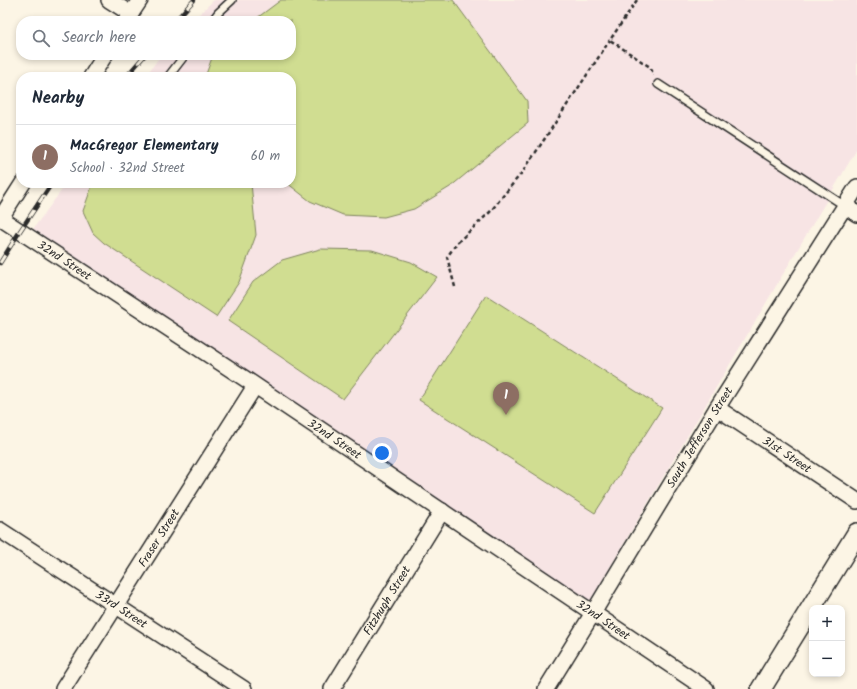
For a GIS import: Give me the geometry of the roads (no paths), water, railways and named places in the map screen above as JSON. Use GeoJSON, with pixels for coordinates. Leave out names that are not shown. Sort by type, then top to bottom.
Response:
{"type":"FeatureCollection","features":[{"type":"Feature","properties":{"kind":"street"},"geometry":{"type":"LineString","coordinates":[[109,0],[127,16]]}},
{"type":"Feature","properties":{"kind":"street"},"geometry":{"type":"LineString","coordinates":[[130,16],[140,0]]}},
{"type":"Feature","properties":{"kind":"street"},"geometry":{"type":"LineString","coordinates":[[94,72],[102,60]]}},
{"type":"Feature","properties":{"kind":"street","name":"South Jefferson Street"},"geometry":{"type":"LineString","coordinates":[[546,689],[717,408],[851,210],[857,187]]}},
{"type":"Feature","properties":{"kind":"street"},"geometry":{"type":"LineString","coordinates":[[0,219],[20,188]]}},
{"type":"Feature","properties":{"kind":"street","name":"32nd Street"},"geometry":{"type":"LineString","coordinates":[[0,219],[255,386],[706,689]]}},
{"type":"Feature","properties":{"kind":"street","name":"Fraser Street"},"geometry":{"type":"LineString","coordinates":[[63,689],[255,386]]}},
{"type":"Feature","properties":{"kind":"street","name":"31st Street"},"geometry":{"type":"LineString","coordinates":[[717,408],[857,501]]}},
{"type":"Feature","properties":{"kind":"street","name":"Fitzhugh Street"},"geometry":{"type":"LineString","coordinates":[[332,689],[442,511]]}},
{"type":"Feature","properties":{"kind":"street","name":"33rd Street"},"geometry":{"type":"LineString","coordinates":[[0,530],[244,689]]}},
{"type":"Feature","properties":{"kind":"street"},"geometry":{"type":"LineString","coordinates":[[761,689],[857,533]]}},
{"type":"Feature","properties":{"kind":"lane"},"geometry":{"type":"LineString","coordinates":[[216,16],[232,0]]}},
{"type":"Feature","properties":{"kind":"lane"},"geometry":{"type":"LineString","coordinates":[[172,72],[181,60]]}},
{"type":"Feature","properties":{"kind":"lane"},"geometry":{"type":"LineString","coordinates":[[658,84],[851,210]]}},
{"type":"Feature","properties":{"kind":"railway"},"geometry":{"type":"LineString","coordinates":[[180,16],[194,0]]}},
{"type":"Feature","properties":{"kind":"railway"},"geometry":{"type":"LineString","coordinates":[[130,72],[141,60]]}},
{"type":"Feature","properties":{"kind":"railway"},"geometry":{"type":"LineString","coordinates":[[0,263],[49,188]]}},
{"type":"Feature","properties":{"kind":"place","name":"MacGregor Elementary"},"geometry":{"type":"Point","coordinates":[506,415]}}]}
